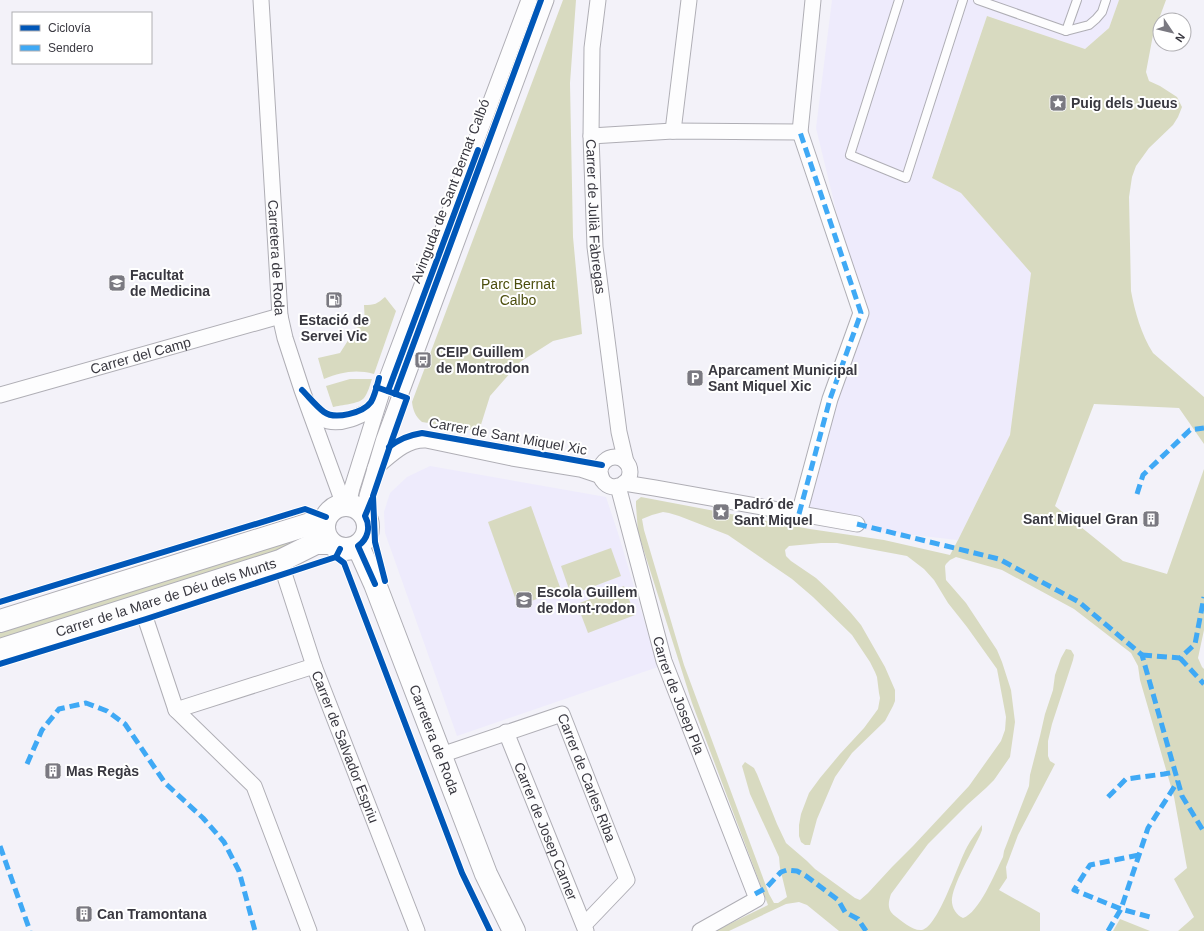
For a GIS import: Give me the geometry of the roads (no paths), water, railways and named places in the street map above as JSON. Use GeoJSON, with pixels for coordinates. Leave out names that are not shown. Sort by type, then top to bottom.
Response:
{"type":"FeatureCollection","features":[{"type":"Feature","properties":{"kind":"street","name":"Carretera de Roda"},"geometry":{"type":"LineString","coordinates":[[262,0],[280,316],[297,375],[311,413],[352,509]]}},
{"type":"Feature","properties":{"kind":"street","name":"Avinguda de Sant Bernat Calbó"},"geometry":{"type":"LineString","coordinates":[[352,509],[352,488],[377,407],[529,0]]}},
{"type":"Feature","properties":{"kind":"street","name":"Avinguda de Sant Bernat Calbó"},"geometry":{"type":"LineString","coordinates":[[352,509],[367,496],[384,439],[402,387],[546,0]]}},
{"type":"Feature","properties":{"kind":"street","name":"Carrer de Julià Fàbregas"},"geometry":{"type":"LineString","coordinates":[[598,0],[592,48],[590,136],[595,247],[619,432],[628,465]]}},
{"type":"Feature","properties":{"kind":"street"},"geometry":{"type":"LineString","coordinates":[[673,131],[689,0]]}},
{"type":"Feature","properties":{"kind":"street"},"geometry":{"type":"LineString","coordinates":[[799,514],[830,399],[861,313],[800,132],[813,0]]}},
{"type":"Feature","properties":{"kind":"street"},"geometry":{"type":"LineString","coordinates":[[590,136],[673,131],[800,132]]}},
{"type":"Feature","properties":{"kind":"street","name":"Carrer del Camp"},"geometry":{"type":"LineString","coordinates":[[0,394],[280,316]]}},
{"type":"Feature","properties":{"kind":"street"},"geometry":{"type":"LineString","coordinates":[[311,413],[335,422],[354,418],[377,407]]}},
{"type":"Feature","properties":{"kind":"street"},"geometry":{"type":"LineString","coordinates":[[619,432],[600,471],[603,481],[607,485],[655,488],[856,524]]}},
{"type":"Feature","properties":{"kind":"street","name":"Carrer de Sant Miquel Xic"},"geometry":{"type":"LineString","coordinates":[[375,468],[402,446],[418,440],[426,440],[512,458],[580,469],[601,476]]}},
{"type":"Feature","properties":{"kind":"street"},"geometry":{"type":"LineString","coordinates":[[605,461],[610,458],[621,458],[655,488]]}},
{"type":"Feature","properties":{"kind":"street"},"geometry":{"type":"LineString","coordinates":[[621,485],[629,477],[628,465]]}},
{"type":"Feature","properties":{"kind":"street","name":"Carrer de Josep Pla"},"geometry":{"type":"LineString","coordinates":[[621,485],[664,661],[757,899],[700,931]]}},
{"type":"Feature","properties":{"kind":"street"},"geometry":{"type":"LineString","coordinates":[[338,507],[352,509],[368,524],[368,533],[358,546],[352,549],[343,550],[335,547],[327,532],[328,514],[338,507]]}},
{"type":"Feature","properties":{"kind":"street","name":"Carrer de la Mare de Déu dels Munts"},"geometry":{"type":"LineString","coordinates":[[0,621],[310,524],[327,532],[316,543],[280,561],[0,650]]}},
{"type":"Feature","properties":{"kind":"street","name":"Carretera de Roda"},"geometry":{"type":"LineString","coordinates":[[358,546],[375,584],[486,874],[514,931]]}},
{"type":"Feature","properties":{"kind":"street","name":"Carrer de Salvador Espriu"},"geometry":{"type":"LineString","coordinates":[[280,561],[314,666],[417,931]]}},
{"type":"Feature","properties":{"kind":"street"},"geometry":{"type":"LineString","coordinates":[[141,605],[176,710],[254,786],[309,931]]}},
{"type":"Feature","properties":{"kind":"street"},"geometry":{"type":"LineString","coordinates":[[176,710],[314,666]]}},
{"type":"Feature","properties":{"kind":"street","name":"Carrer de Carles Riba"},"geometry":{"type":"LineString","coordinates":[[441,755],[562,714],[627,880],[585,928]]}},
{"type":"Feature","properties":{"kind":"street","name":"Carrer de Josep Carner"},"geometry":{"type":"LineString","coordinates":[[506,732],[585,928]]}},
{"type":"Feature","properties":{"kind":"lane"},"geometry":{"type":"LineString","coordinates":[[899,0],[850,155],[906,178],[963,0]]}},
{"type":"Feature","properties":{"kind":"lane"},"geometry":{"type":"LineString","coordinates":[[978,0],[1066,31],[1089,25],[1102,12],[1106,0]]}},
{"type":"Feature","properties":{"kind":"lane"},"geometry":{"type":"LineString","coordinates":[[1066,31],[1077,0]]}},
{"type":"Feature","properties":{"kind":"place","name":"Puig dels Jueus"},"geometry":{"type":"Point","coordinates":[1058,103]}},
{"type":"Feature","properties":{"kind":"place","name":"Facultat de Medicina"},"geometry":{"type":"Point","coordinates":[117,283]}},
{"type":"Feature","properties":{"kind":"place","name":"Estació de Servei Vic"},"geometry":{"type":"Point","coordinates":[334,300]}},
{"type":"Feature","properties":{"kind":"place","name":"CEIP Guillem de Montrodon"},"geometry":{"type":"Point","coordinates":[423,360]}},
{"type":"Feature","properties":{"kind":"place","name":"Aparcament Municipal Sant Miquel Xic"},"geometry":{"type":"Point","coordinates":[695,378]}},
{"type":"Feature","properties":{"kind":"place","name":"Padró de Sant Miquel"},"geometry":{"type":"Point","coordinates":[721,512]}},
{"type":"Feature","properties":{"kind":"place","name":"Sant Miquel Gran"},"geometry":{"type":"Point","coordinates":[1151,519]}},
{"type":"Feature","properties":{"kind":"place","name":"Escola Guillem de Mont-rodon"},"geometry":{"type":"Point","coordinates":[524,600]}},
{"type":"Feature","properties":{"kind":"place","name":"Mas Regàs"},"geometry":{"type":"Point","coordinates":[53,771]}},
{"type":"Feature","properties":{"kind":"place","name":"Can Tramontana"},"geometry":{"type":"Point","coordinates":[84,914]}},
{"type":"Feature","properties":{"kind":"park label","name":"Parc Bernat Calbo"},"geometry":{"type":"Point","coordinates":[518,292]}}]}
